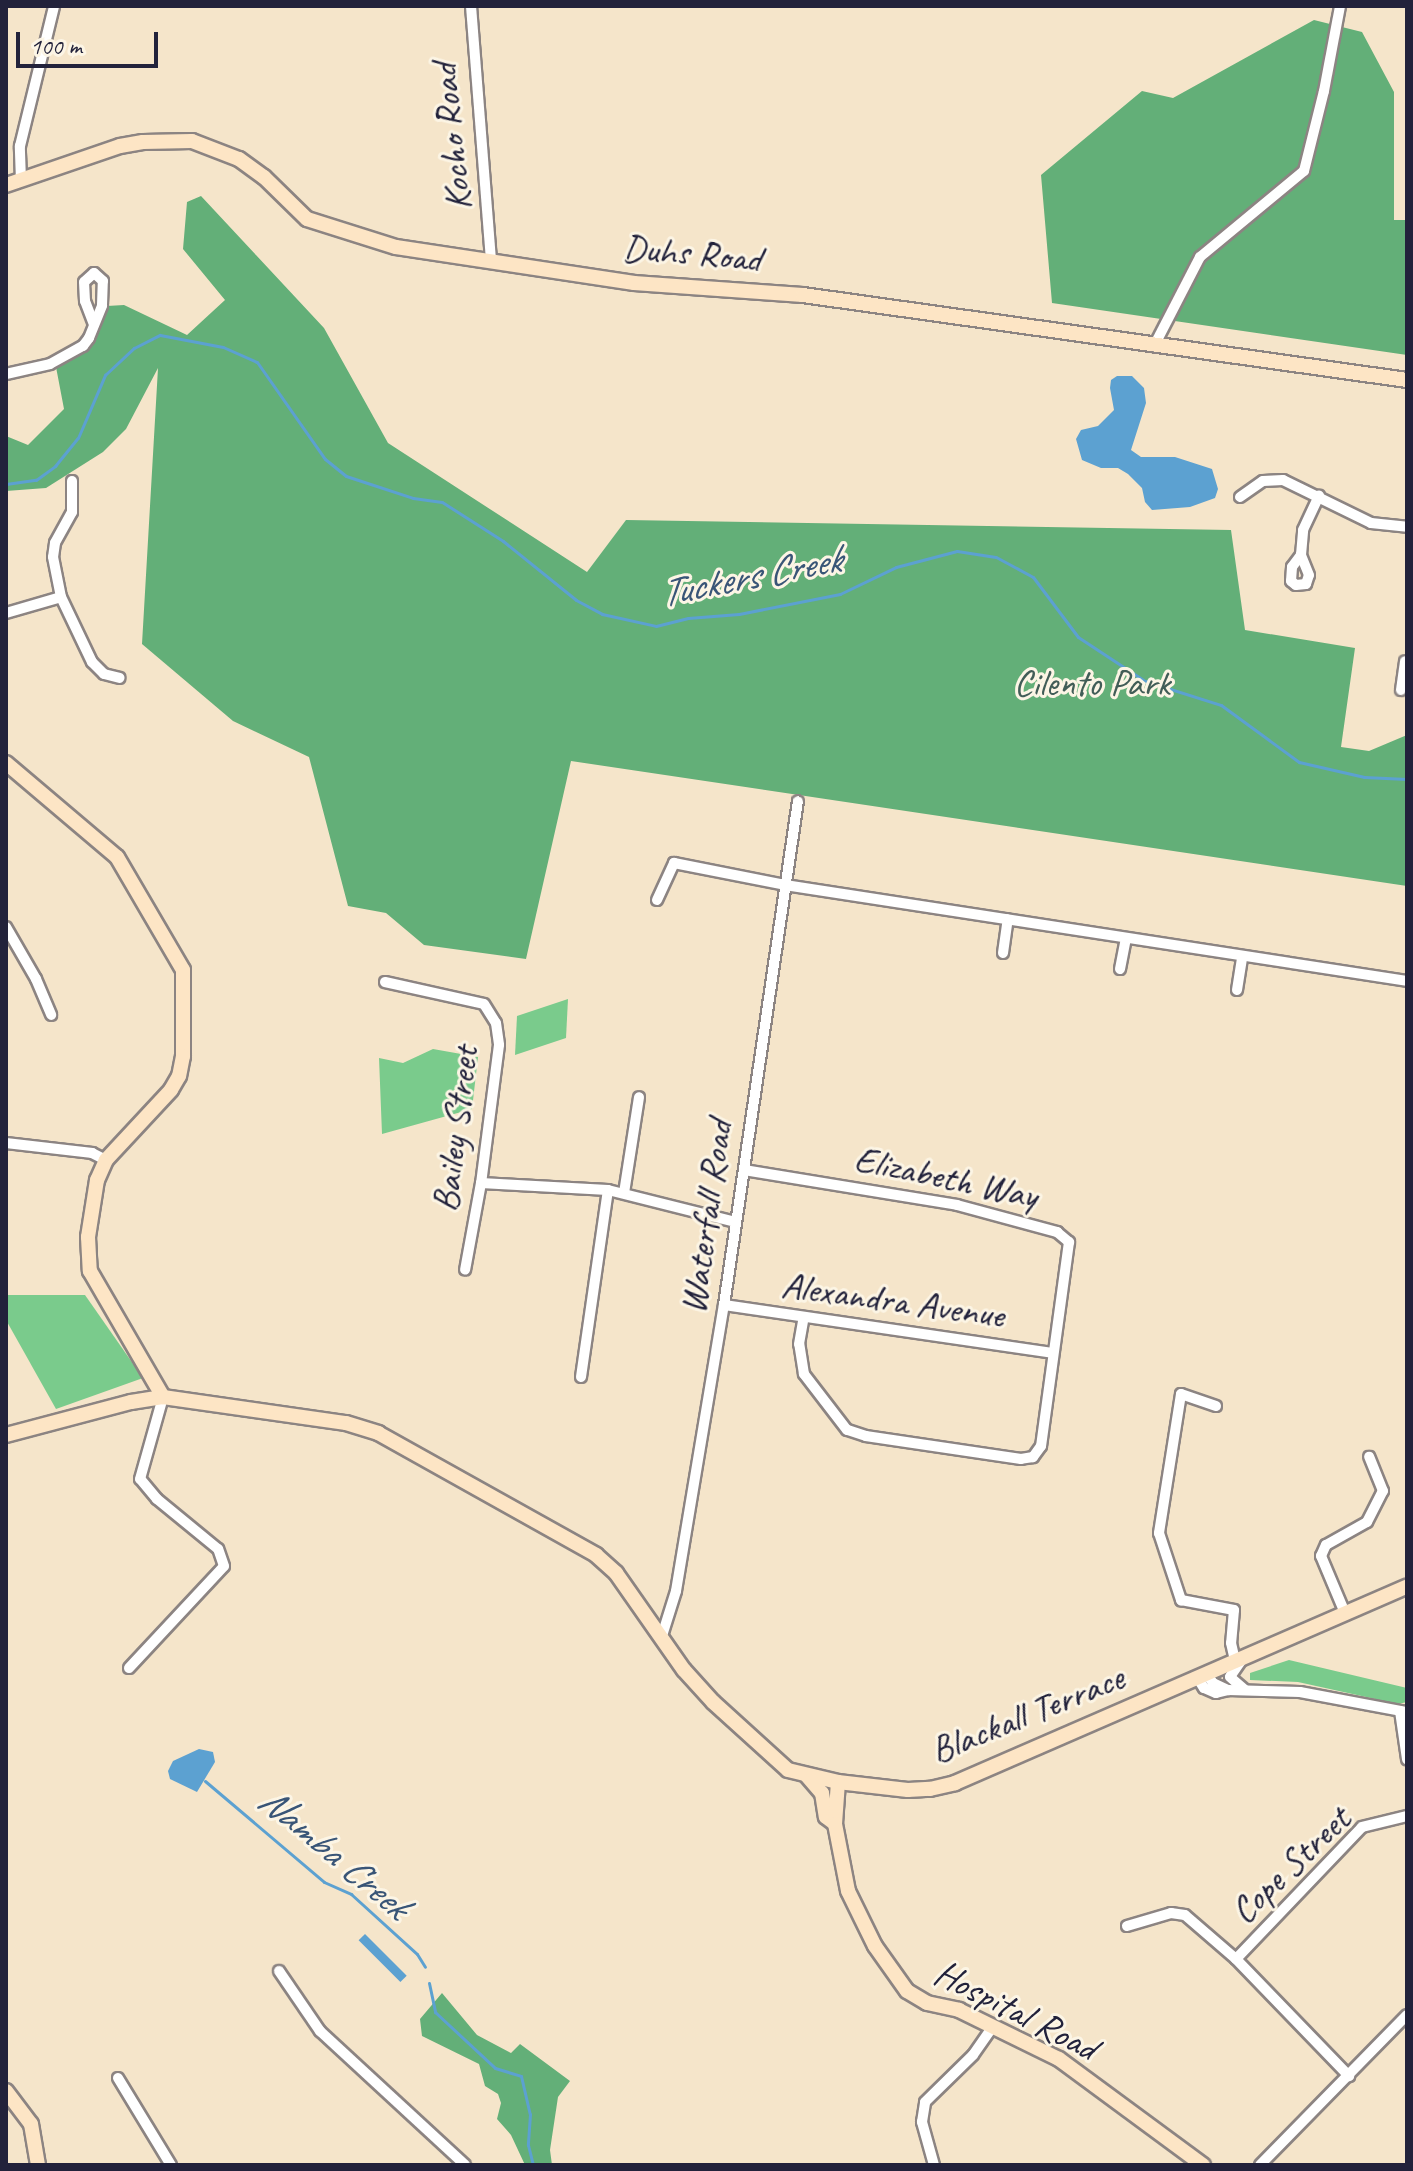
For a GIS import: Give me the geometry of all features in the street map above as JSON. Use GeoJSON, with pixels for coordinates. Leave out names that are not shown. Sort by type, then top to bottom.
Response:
{"type":"FeatureCollection","features":[{"type":"Feature","properties":{"kind":"street"},"geometry":{"type":"LineString","coordinates":[[21,181],[20,146],[54,6]]}},
{"type":"Feature","properties":{"kind":"street","name":"Kocho Road"},"geometry":{"type":"LineString","coordinates":[[471,6],[491,262]]}},
{"type":"Feature","properties":{"kind":"street"},"geometry":{"type":"LineString","coordinates":[[1154,346],[1200,257],[1304,171],[1340,6]]}},
{"type":"Feature","properties":{"kind":"street","name":"Duhs Road"},"geometry":{"type":"LineString","coordinates":[[6,185],[120,146],[192,141],[239,159],[264,177],[307,219],[396,247],[677,288],[803,295],[1407,380]]}},
{"type":"Feature","properties":{"kind":"street"},"geometry":{"type":"LineString","coordinates":[[6,374],[50,364],[73,353],[89,338],[94,324]]}},
{"type":"Feature","properties":{"kind":"street"},"geometry":{"type":"LineString","coordinates":[[1240,497],[1272,479],[1295,483],[1371,523],[1407,527]]}},
{"type":"Feature","properties":{"kind":"street"},"geometry":{"type":"LineString","coordinates":[[72,481],[72,512],[55,543],[53,557],[61,597],[92,662],[104,674],[120,678]]}},
{"type":"Feature","properties":{"kind":"street"},"geometry":{"type":"LineString","coordinates":[[1301,555],[1303,530],[1319,496]]}},
{"type":"Feature","properties":{"kind":"street"},"geometry":{"type":"LineString","coordinates":[[6,613],[61,597]]}},
{"type":"Feature","properties":{"kind":"street"},"geometry":{"type":"LineString","coordinates":[[1401,690],[1406,657]]}},
{"type":"Feature","properties":{"kind":"street"},"geometry":{"type":"LineString","coordinates":[[6,763],[117,857],[183,970],[183,1056],[179,1076],[171,1090],[106,1160],[97,1180],[87,1249],[90,1271],[163,1397],[140,1479],[157,1499],[218,1549],[224,1566],[129,1668]]}},
{"type":"Feature","properties":{"kind":"street","name":"Waterfall Road"},"geometry":{"type":"LineString","coordinates":[[661,1639],[676,1591],[724,1305],[798,801]]}},
{"type":"Feature","properties":{"kind":"street"},"geometry":{"type":"LineString","coordinates":[[657,900],[674,863],[785,885],[1407,981]]}},
{"type":"Feature","properties":{"kind":"street"},"geometry":{"type":"LineString","coordinates":[[1003,953],[1008,919]]}},
{"type":"Feature","properties":{"kind":"street"},"geometry":{"type":"LineString","coordinates":[[6,927],[36,979],[51,1015]]}},
{"type":"Feature","properties":{"kind":"street"},"geometry":{"type":"LineString","coordinates":[[1120,969],[1126,939]]}},
{"type":"Feature","properties":{"kind":"street"},"geometry":{"type":"LineString","coordinates":[[1237,990],[1242,957]]}},
{"type":"Feature","properties":{"kind":"street","name":"Bailey Street"},"geometry":{"type":"LineString","coordinates":[[385,982],[484,1004],[496,1023],[499,1045],[481,1183],[465,1270]]}},
{"type":"Feature","properties":{"kind":"street"},"geometry":{"type":"LineString","coordinates":[[624,1193],[639,1097]]}},
{"type":"Feature","properties":{"kind":"street"},"geometry":{"type":"LineString","coordinates":[[6,1143],[92,1153],[106,1160]]}},
{"type":"Feature","properties":{"kind":"street","name":"Elizabeth Way"},"geometry":{"type":"LineString","coordinates":[[744,1170],[957,1205],[1057,1232],[1069,1242],[1069,1259],[1053,1353]]}},
{"type":"Feature","properties":{"kind":"street"},"geometry":{"type":"LineString","coordinates":[[481,1183],[608,1190],[735,1222]]}},
{"type":"Feature","properties":{"kind":"street"},"geometry":{"type":"LineString","coordinates":[[581,1377],[608,1190]]}},
{"type":"Feature","properties":{"kind":"street","name":"Alexandra Avenue"},"geometry":{"type":"LineString","coordinates":[[724,1305],[1053,1353]]}},
{"type":"Feature","properties":{"kind":"street"},"geometry":{"type":"LineString","coordinates":[[804,1317],[799,1344],[804,1374],[847,1430],[1021,1459],[1033,1457],[1041,1446],[1053,1353]]}},
{"type":"Feature","properties":{"kind":"street"},"geometry":{"type":"LineString","coordinates":[[1216,1406],[1181,1394],[1159,1533],[1181,1600],[1234,1610],[1231,1643],[1242,1657],[1230,1674],[1234,1683],[1245,1690]]}},
{"type":"Feature","properties":{"kind":"street"},"geometry":{"type":"LineString","coordinates":[[6,1435],[131,1402],[163,1397],[346,1423],[390,1439],[596,1555],[616,1573],[684,1670],[733,1721],[788,1770],[807,1776],[822,1793],[826,1817],[835,1824]]}},
{"type":"Feature","properties":{"kind":"street"},"geometry":{"type":"LineString","coordinates":[[1345,1613],[1321,1556],[1326,1545],[1367,1522],[1383,1491],[1369,1457]]}},
{"type":"Feature","properties":{"kind":"street","name":"Blackall Terrace"},"geometry":{"type":"LineString","coordinates":[[807,1776],[908,1790],[944,1786],[1407,1586]]}},
{"type":"Feature","properties":{"kind":"street"},"geometry":{"type":"LineString","coordinates":[[1202,1675],[1228,1690],[1308,1693],[1403,1712],[1407,1759]]}},
{"type":"Feature","properties":{"kind":"street","name":"Hospital Road"},"geometry":{"type":"LineString","coordinates":[[838,1782],[835,1824],[852,1903],[892,1973],[915,1997],[959,2010],[1082,2074],[1203,2165]]}},
{"type":"Feature","properties":{"kind":"street","name":"Cope Street"},"geometry":{"type":"LineString","coordinates":[[1349,2076],[1236,1959],[1362,1827],[1407,1816]]}},
{"type":"Feature","properties":{"kind":"street"},"geometry":{"type":"LineString","coordinates":[[1127,1926],[1171,1913],[1185,1915],[1236,1959]]}},
{"type":"Feature","properties":{"kind":"street"},"geometry":{"type":"LineString","coordinates":[[279,1971],[320,2031],[465,2165]]}},
{"type":"Feature","properties":{"kind":"street"},"geometry":{"type":"LineString","coordinates":[[1260,2165],[1407,2015]]}},
{"type":"Feature","properties":{"kind":"street"},"geometry":{"type":"LineString","coordinates":[[934,2165],[922,2122],[925,2102],[973,2055],[992,2028]]}},
{"type":"Feature","properties":{"kind":"street"},"geometry":{"type":"LineString","coordinates":[[118,2078],[171,2165]]}},
{"type":"Feature","properties":{"kind":"street"},"geometry":{"type":"LineString","coordinates":[[6,2091],[31,2124],[38,2165]]}},
{"type":"Feature","properties":{"kind":"green space"},"geometry":{"type":"Polygon","coordinates":[[[1314,20],[1362,32],[1394,92],[1394,220],[1407,220],[1407,355],[1052,303],[1041,175],[1142,91],[1173,98],[1314,20]]]}},
{"type":"Feature","properties":{"kind":"green space","name":"Cilento Park"},"geometry":{"type":"Polygon","coordinates":[[[201,196],[324,328],[388,443],[587,572],[626,520],[1231,530],[1245,630],[1355,648],[1341,747],[1369,751],[1407,735],[1407,886],[571,761],[526,959],[424,945],[386,913],[348,906],[309,757],[233,721],[142,644],[158,368],[126,429],[103,452],[46,488],[6,491],[6,436],[28,445],[64,409],[56,367],[88,349],[107,306],[124,305],[187,335],[225,300],[183,249],[187,202],[201,196]]]}},
{"type":"Feature","properties":{"kind":"green space"},"geometry":{"type":"Polygon","coordinates":[[[568,999],[566,1038],[515,1055],[517,1016],[568,999]]]}},
{"type":"Feature","properties":{"kind":"green space"},"geometry":{"type":"Polygon","coordinates":[[[433,1049],[478,1057],[472,1109],[382,1134],[379,1058],[403,1063],[433,1049]]]}},
{"type":"Feature","properties":{"kind":"green space"},"geometry":{"type":"Polygon","coordinates":[[[6,1295],[85,1295],[143,1378],[56,1409],[6,1320],[6,1295]]]}},
{"type":"Feature","properties":{"kind":"green space"},"geometry":{"type":"Polygon","coordinates":[[[1289,1660],[1407,1688],[1407,1702],[1398,1704],[1298,1682],[1250,1680],[1250,1673],[1289,1660]]]}},
{"type":"Feature","properties":{"kind":"green space"},"geometry":{"type":"Polygon","coordinates":[[[442,1993],[477,2035],[511,2053],[520,2044],[570,2081],[558,2097],[550,2150],[552,2165],[525,2165],[511,2135],[497,2119],[501,2103],[498,2094],[485,2086],[479,2064],[422,2036],[420,2019],[442,1993]]]}},
{"type":"Feature","properties":{"kind":"water"},"geometry":{"type":"Polygon","coordinates":[[[1117,376],[1132,376],[1144,388],[1146,403],[1131,450],[1141,457],[1175,457],[1212,469],[1218,489],[1215,498],[1190,507],[1152,510],[1145,502],[1142,488],[1128,474],[1118,468],[1101,468],[1082,460],[1076,439],[1081,430],[1098,426],[1114,410],[1110,388],[1111,380],[1117,376]]]}},
{"type":"Feature","properties":{"kind":"water"},"geometry":{"type":"Polygon","coordinates":[[[199,1749],[213,1752],[215,1762],[197,1792],[170,1779],[168,1771],[173,1761],[199,1749]]]}},
{"type":"Feature","properties":{"kind":"water"},"geometry":{"type":"Polygon","coordinates":[[[365,1934],[407,1976],[400,1982],[359,1940],[365,1934]]]}},
{"type":"Feature","properties":{"kind":"waterway","name":"Tuckers Creek"},"geometry":{"type":"LineString","coordinates":[[6,484],[36,480],[55,466],[78,438],[105,375],[134,348],[160,335],[223,347],[257,362],[325,459],[346,476],[413,498],[442,502],[503,541],[576,600],[602,614],[656,626],[688,618],[739,614],[840,594],[896,567],[957,551],[996,557],[1033,577],[1078,637],[1145,681],[1221,705],[1299,762],[1364,777],[1407,779]]}},
{"type":"Feature","properties":{"kind":"waterway","name":"Namba Creek"},"geometry":{"type":"LineString","coordinates":[[205,1781],[324,1882],[351,1894],[417,1954],[425,1967]]}},
{"type":"Feature","properties":{"kind":"waterway","name":"Namba Creek"},"geometry":{"type":"LineString","coordinates":[[429,1983],[435,2012],[495,2068],[521,2076],[530,2114],[528,2145],[533,2165]]}}]}
